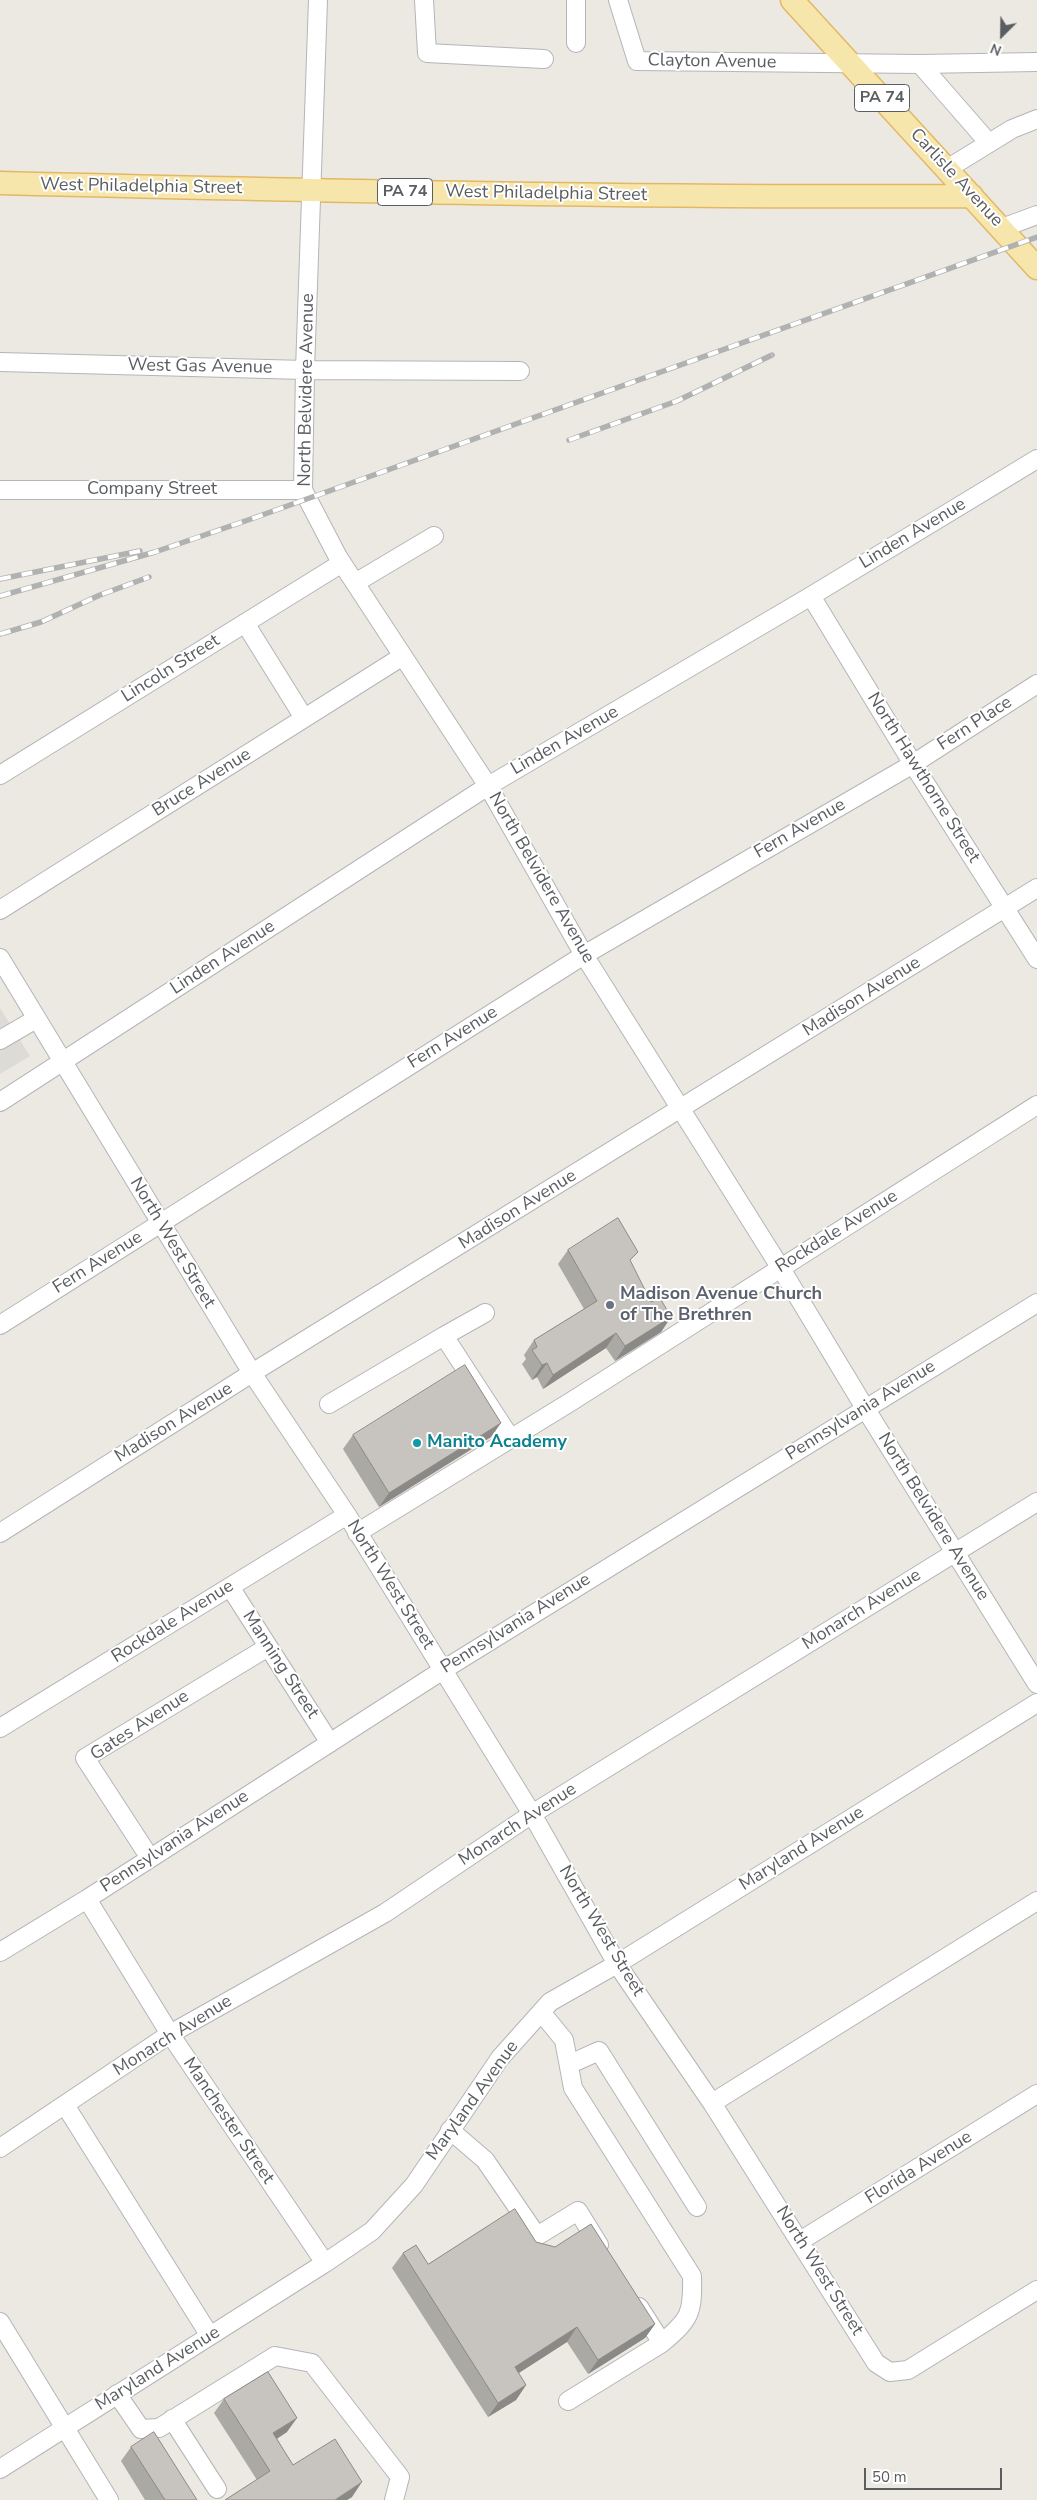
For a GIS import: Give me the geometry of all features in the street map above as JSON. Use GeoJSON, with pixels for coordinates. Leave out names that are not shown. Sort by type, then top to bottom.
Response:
{"type":"FeatureCollection","features":[{"type":"Feature","properties":{"kind":"main road","name":"Carlisle Avenue"},"geometry":{"type":"LineString","coordinates":[[792,0],[1037,268]]}},
{"type":"Feature","properties":{"kind":"main road","name":"West Philadelphia Street"},"geometry":{"type":"LineString","coordinates":[[0,183],[313,191],[810,197],[972,196]]}},
{"type":"Feature","properties":{"kind":"street","name":"North Belvidere Avenue"},"geometry":{"type":"LineString","coordinates":[[318,0],[313,191],[305,370],[303,490],[342,563],[488,786],[584,955],[780,1267],[865,1408],[1037,1684]]}},
{"type":"Feature","properties":{"kind":"street"},"geometry":{"type":"LineString","coordinates":[[424,0],[428,53],[544,60]]}},
{"type":"Feature","properties":{"kind":"street"},"geometry":{"type":"LineString","coordinates":[[576,0],[576,43]]}},
{"type":"Feature","properties":{"kind":"street","name":"Clayton Avenue"},"geometry":{"type":"LineString","coordinates":[[618,0],[637,61],[851,64]]}},
{"type":"Feature","properties":{"kind":"street"},"geometry":{"type":"LineString","coordinates":[[851,64],[1037,62]]}},
{"type":"Feature","properties":{"kind":"street"},"geometry":{"type":"LineString","coordinates":[[920,64],[988,142]]}},
{"type":"Feature","properties":{"kind":"street"},"geometry":{"type":"LineString","coordinates":[[947,169],[988,142],[1012,129],[1037,119]]}},
{"type":"Feature","properties":{"kind":"street"},"geometry":{"type":"LineString","coordinates":[[1002,228],[1037,215]]}},
{"type":"Feature","properties":{"kind":"street","name":"West Gas Avenue"},"geometry":{"type":"LineString","coordinates":[[0,362],[305,370],[520,371]]}},
{"type":"Feature","properties":{"kind":"street","name":"Linden Avenue"},"geometry":{"type":"LineString","coordinates":[[0,1102],[488,786],[811,596],[1037,459]]}},
{"type":"Feature","properties":{"kind":"street","name":"Company Street"},"geometry":{"type":"LineString","coordinates":[[0,490],[303,490]]}},
{"type":"Feature","properties":{"kind":"street"},"geometry":{"type":"LineString","coordinates":[[355,583],[434,536]]}},
{"type":"Feature","properties":{"kind":"street","name":"Lincoln Street"},"geometry":{"type":"LineString","coordinates":[[0,774],[342,563]]}},
{"type":"Feature","properties":{"kind":"street","name":"North Hawthorne Street"},"geometry":{"type":"LineString","coordinates":[[811,596],[913,764],[1037,959]]}},
{"type":"Feature","properties":{"kind":"street"},"geometry":{"type":"LineString","coordinates":[[245,623],[304,718]]}},
{"type":"Feature","properties":{"kind":"street","name":"Bruce Avenue"},"geometry":{"type":"LineString","coordinates":[[0,910],[403,656]]}},
{"type":"Feature","properties":{"kind":"street","name":"Fern Place"},"geometry":{"type":"LineString","coordinates":[[913,764],[1037,684]]}},
{"type":"Feature","properties":{"kind":"street","name":"Fern Avenue"},"geometry":{"type":"LineString","coordinates":[[0,1325],[584,955],[913,764]]}},
{"type":"Feature","properties":{"kind":"street","name":"Madison Avenue"},"geometry":{"type":"LineString","coordinates":[[0,1533],[252,1374],[1037,888]]}},
{"type":"Feature","properties":{"kind":"street","name":"North West Street"},"geometry":{"type":"LineString","coordinates":[[0,958],[5,976],[36,1019],[252,1374],[347,1515],[532,1814],[617,1964],[712,2103],[876,2364],[890,2372],[908,2370],[1037,2290]]}},
{"type":"Feature","properties":{"kind":"street"},"geometry":{"type":"LineString","coordinates":[[0,1040],[36,1019]]}},
{"type":"Feature","properties":{"kind":"street","name":"Rockdale Avenue"},"geometry":{"type":"LineString","coordinates":[[357,1533],[511,1439],[1037,1105]]}},
{"type":"Feature","properties":{"kind":"street","name":"Pennsylvania Avenue"},"geometry":{"type":"LineString","coordinates":[[0,1952],[87,1899],[443,1670],[1037,1303]]}},
{"type":"Feature","properties":{"kind":"street"},"geometry":{"type":"LineString","coordinates":[[329,1404],[485,1313]]}},
{"type":"Feature","properties":{"kind":"street"},"geometry":{"type":"LineString","coordinates":[[444,1336],[511,1439]]}},
{"type":"Feature","properties":{"kind":"street","name":"Monarch Avenue"},"geometry":{"type":"LineString","coordinates":[[0,2148],[170,2034],[385,1912],[532,1814],[1037,1502]]}},
{"type":"Feature","properties":{"kind":"street","name":"Rockdale Avenue"},"geometry":{"type":"LineString","coordinates":[[0,1728],[347,1515]]}},
{"type":"Feature","properties":{"kind":"street","name":"Manning Street"},"geometry":{"type":"LineString","coordinates":[[230,1587],[330,1743]]}},
{"type":"Feature","properties":{"kind":"street","name":"Gates Avenue"},"geometry":{"type":"LineString","coordinates":[[150,1858],[85,1758],[268,1647]]}},
{"type":"Feature","properties":{"kind":"street","name":"Maryland Avenue"},"geometry":{"type":"LineString","coordinates":[[0,2469],[325,2263],[372,2231],[414,2185],[500,2058],[550,2002],[617,1964],[1037,1703]]}},
{"type":"Feature","properties":{"kind":"street","name":"Manchester Street"},"geometry":{"type":"LineString","coordinates":[[87,1899],[170,2034],[325,2263]]}},
{"type":"Feature","properties":{"kind":"street"},"geometry":{"type":"LineString","coordinates":[[712,2103],[1037,1900]]}},
{"type":"Feature","properties":{"kind":"street"},"geometry":{"type":"LineString","coordinates":[[542,2012],[564,2040],[573,2088],[692,2276],[693,2304],[684,2324],[662,2343],[568,2401]]}},
{"type":"Feature","properties":{"kind":"street"},"geometry":{"type":"LineString","coordinates":[[570,2064],[599,2051],[697,2208]]}},
{"type":"Feature","properties":{"kind":"street","name":"Florida Avenue"},"geometry":{"type":"LineString","coordinates":[[800,2241],[1037,2094]]}},
{"type":"Feature","properties":{"kind":"street"},"geometry":{"type":"LineString","coordinates":[[65,2105],[210,2336]]}},
{"type":"Feature","properties":{"kind":"street"},"geometry":{"type":"LineString","coordinates":[[450,2130],[485,2160],[537,2236],[578,2211],[607,2258]]}},
{"type":"Feature","properties":{"kind":"street"},"geometry":{"type":"LineString","coordinates":[[630,2293],[662,2343]]}},
{"type":"Feature","properties":{"kind":"street"},"geometry":{"type":"LineString","coordinates":[[0,2322],[109,2500]]}},
{"type":"Feature","properties":{"kind":"street"},"geometry":{"type":"LineString","coordinates":[[117,2394],[141,2429],[159,2428],[276,2356],[312,2364],[400,2477],[394,2500]]}},
{"type":"Feature","properties":{"kind":"street"},"geometry":{"type":"LineString","coordinates":[[172,2420],[217,2489]]}},
{"type":"Feature","properties":{"kind":"shaded area"},"geometry":{"type":"Polygon","coordinates":[[[0,1008],[30,1056],[0,1074],[0,1008]]]}},
{"type":"Feature","properties":{"kind":"building","name":"Madison Avenue Church of The Brethren"},"geometry":{"type":"Polygon","coordinates":[[[618,1218],[638,1252],[630,1260],[651,1302],[660,1298],[671,1317],[625,1346],[616,1333],[553,1375],[547,1363],[542,1365],[532,1350],[537,1347],[534,1340],[597,1301],[568,1250],[618,1218]]]}},
{"type":"Feature","properties":{"kind":"building","name":"Manito Academy"},"geometry":{"type":"Polygon","coordinates":[[[465,1365],[501,1423],[389,1493],[353,1435],[465,1365]]]}},
{"type":"Feature","properties":{"kind":"building"},"geometry":{"type":"Polygon","coordinates":[[[515,2209],[536,2242],[555,2247],[591,2224],[655,2324],[598,2360],[577,2327],[515,2367],[526,2385],[498,2403],[403,2253],[416,2245],[428,2264],[515,2209]]]}},
{"type":"Feature","properties":{"kind":"building"},"geometry":{"type":"Polygon","coordinates":[[[268,2372],[297,2418],[273,2433],[293,2465],[335,2439],[362,2482],[335,2500],[225,2500],[270,2471],[224,2399],[268,2372]]]}},
{"type":"Feature","properties":{"kind":"building"},"geometry":{"type":"Polygon","coordinates":[[[154,2432],[197,2500],[165,2500],[131,2447],[154,2432]]]}},
{"type":"Feature","properties":{"kind":"railway"},"geometry":{"type":"LineString","coordinates":[[0,596],[155,552],[251,519],[1037,237]]}},
{"type":"Feature","properties":{"kind":"railway"},"geometry":{"type":"LineString","coordinates":[[569,440],[677,401],[772,355]]}},
{"type":"Feature","properties":{"kind":"railway"},"geometry":{"type":"LineString","coordinates":[[0,579],[140,551]]}},
{"type":"Feature","properties":{"kind":"railway"},"geometry":{"type":"LineString","coordinates":[[0,634],[41,622],[100,595],[149,577]]}},
{"type":"Feature","properties":{"kind":"place","name":"Madison Avenue Church of The Brethren"},"geometry":{"type":"Point","coordinates":[610,1305]}},
{"type":"Feature","properties":{"kind":"place","name":"Manito Academy"},"geometry":{"type":"Point","coordinates":[417,1443]}}]}
